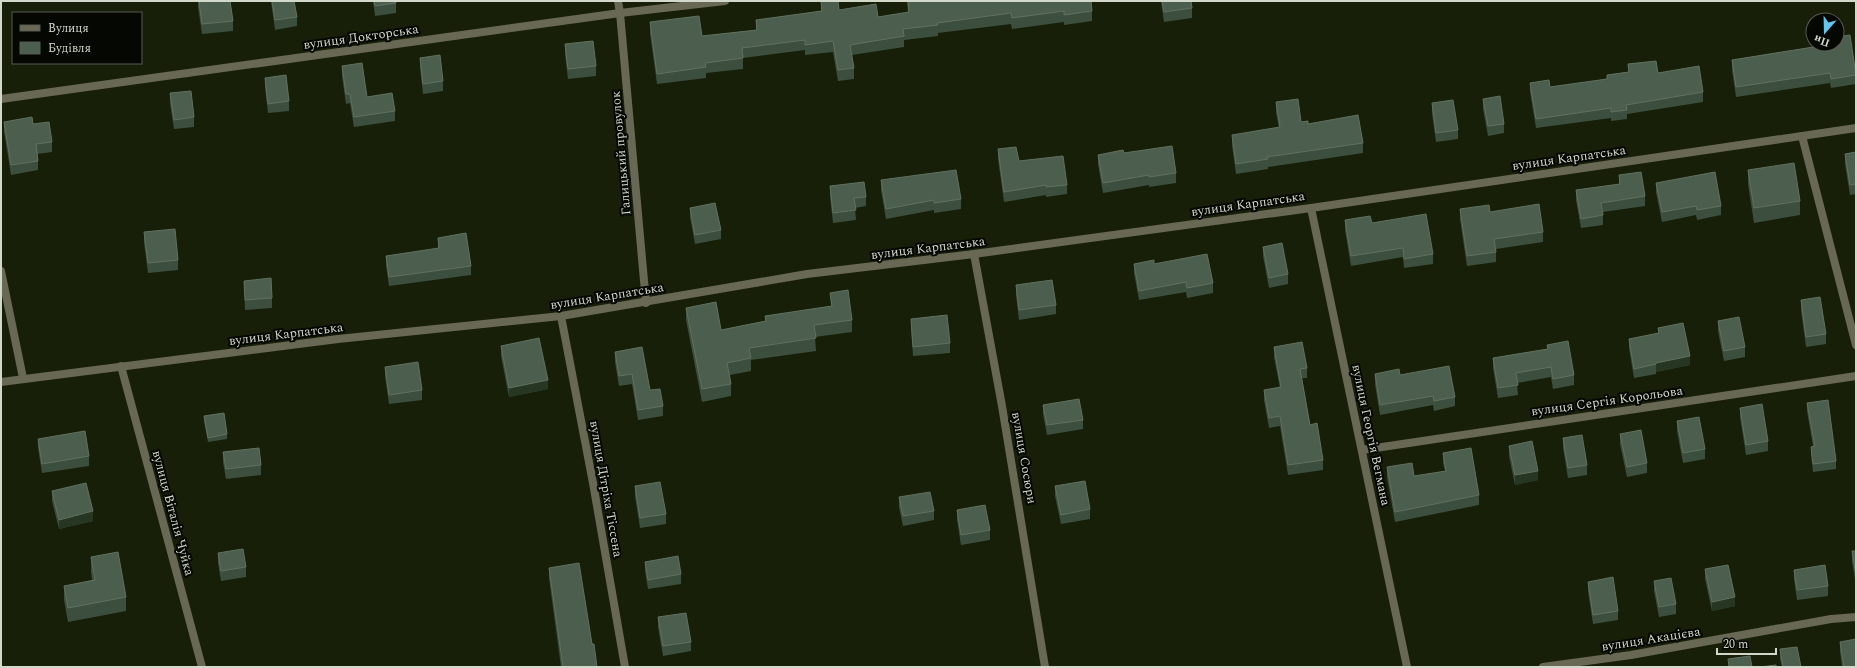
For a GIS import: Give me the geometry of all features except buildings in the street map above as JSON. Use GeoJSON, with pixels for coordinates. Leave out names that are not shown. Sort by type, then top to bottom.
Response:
{"type":"FeatureCollection","features":[{"type":"Feature","properties":{"kind":"street","name":"Галицький провулок"},"geometry":{"type":"LineString","coordinates":[[618,1],[646,303]]}},
{"type":"Feature","properties":{"kind":"street","name":"вулиця Докторська"},"geometry":{"type":"LineString","coordinates":[[1,99],[620,13],[726,1]]}},
{"type":"Feature","properties":{"kind":"street","name":"вулиця Карпатська"},"geometry":{"type":"LineString","coordinates":[[1,382],[338,339],[561,316],[646,303],[807,274],[974,254],[1311,208],[1856,128]]}},
{"type":"Feature","properties":{"kind":"street"},"geometry":{"type":"LineString","coordinates":[[1802,136],[1856,345]]}},
{"type":"Feature","properties":{"kind":"street","name":"вулиця Георгія Вегмана"},"geometry":{"type":"LineString","coordinates":[[1311,208],[1407,667]]}},
{"type":"Feature","properties":{"kind":"street","name":"вулиця Сосюри"},"geometry":{"type":"LineString","coordinates":[[974,254],[1022,519],[1045,667]]}},
{"type":"Feature","properties":{"kind":"street"},"geometry":{"type":"LineString","coordinates":[[1,272],[23,378]]}},
{"type":"Feature","properties":{"kind":"street","name":"вулиця Дітріха Тіссена"},"geometry":{"type":"LineString","coordinates":[[561,316],[595,491],[625,667]]}},
{"type":"Feature","properties":{"kind":"street","name":"вулиця Віталія Чуйка"},"geometry":{"type":"LineString","coordinates":[[121,366],[202,667]]}},
{"type":"Feature","properties":{"kind":"street","name":"вулиця Сергія Корольова"},"geometry":{"type":"LineString","coordinates":[[1362,450],[1856,376]]}},
{"type":"Feature","properties":{"kind":"street","name":"вулиця Акацієва"},"geometry":{"type":"LineString","coordinates":[[1543,667],[1631,655],[1823,620],[1856,617]]}}]}
